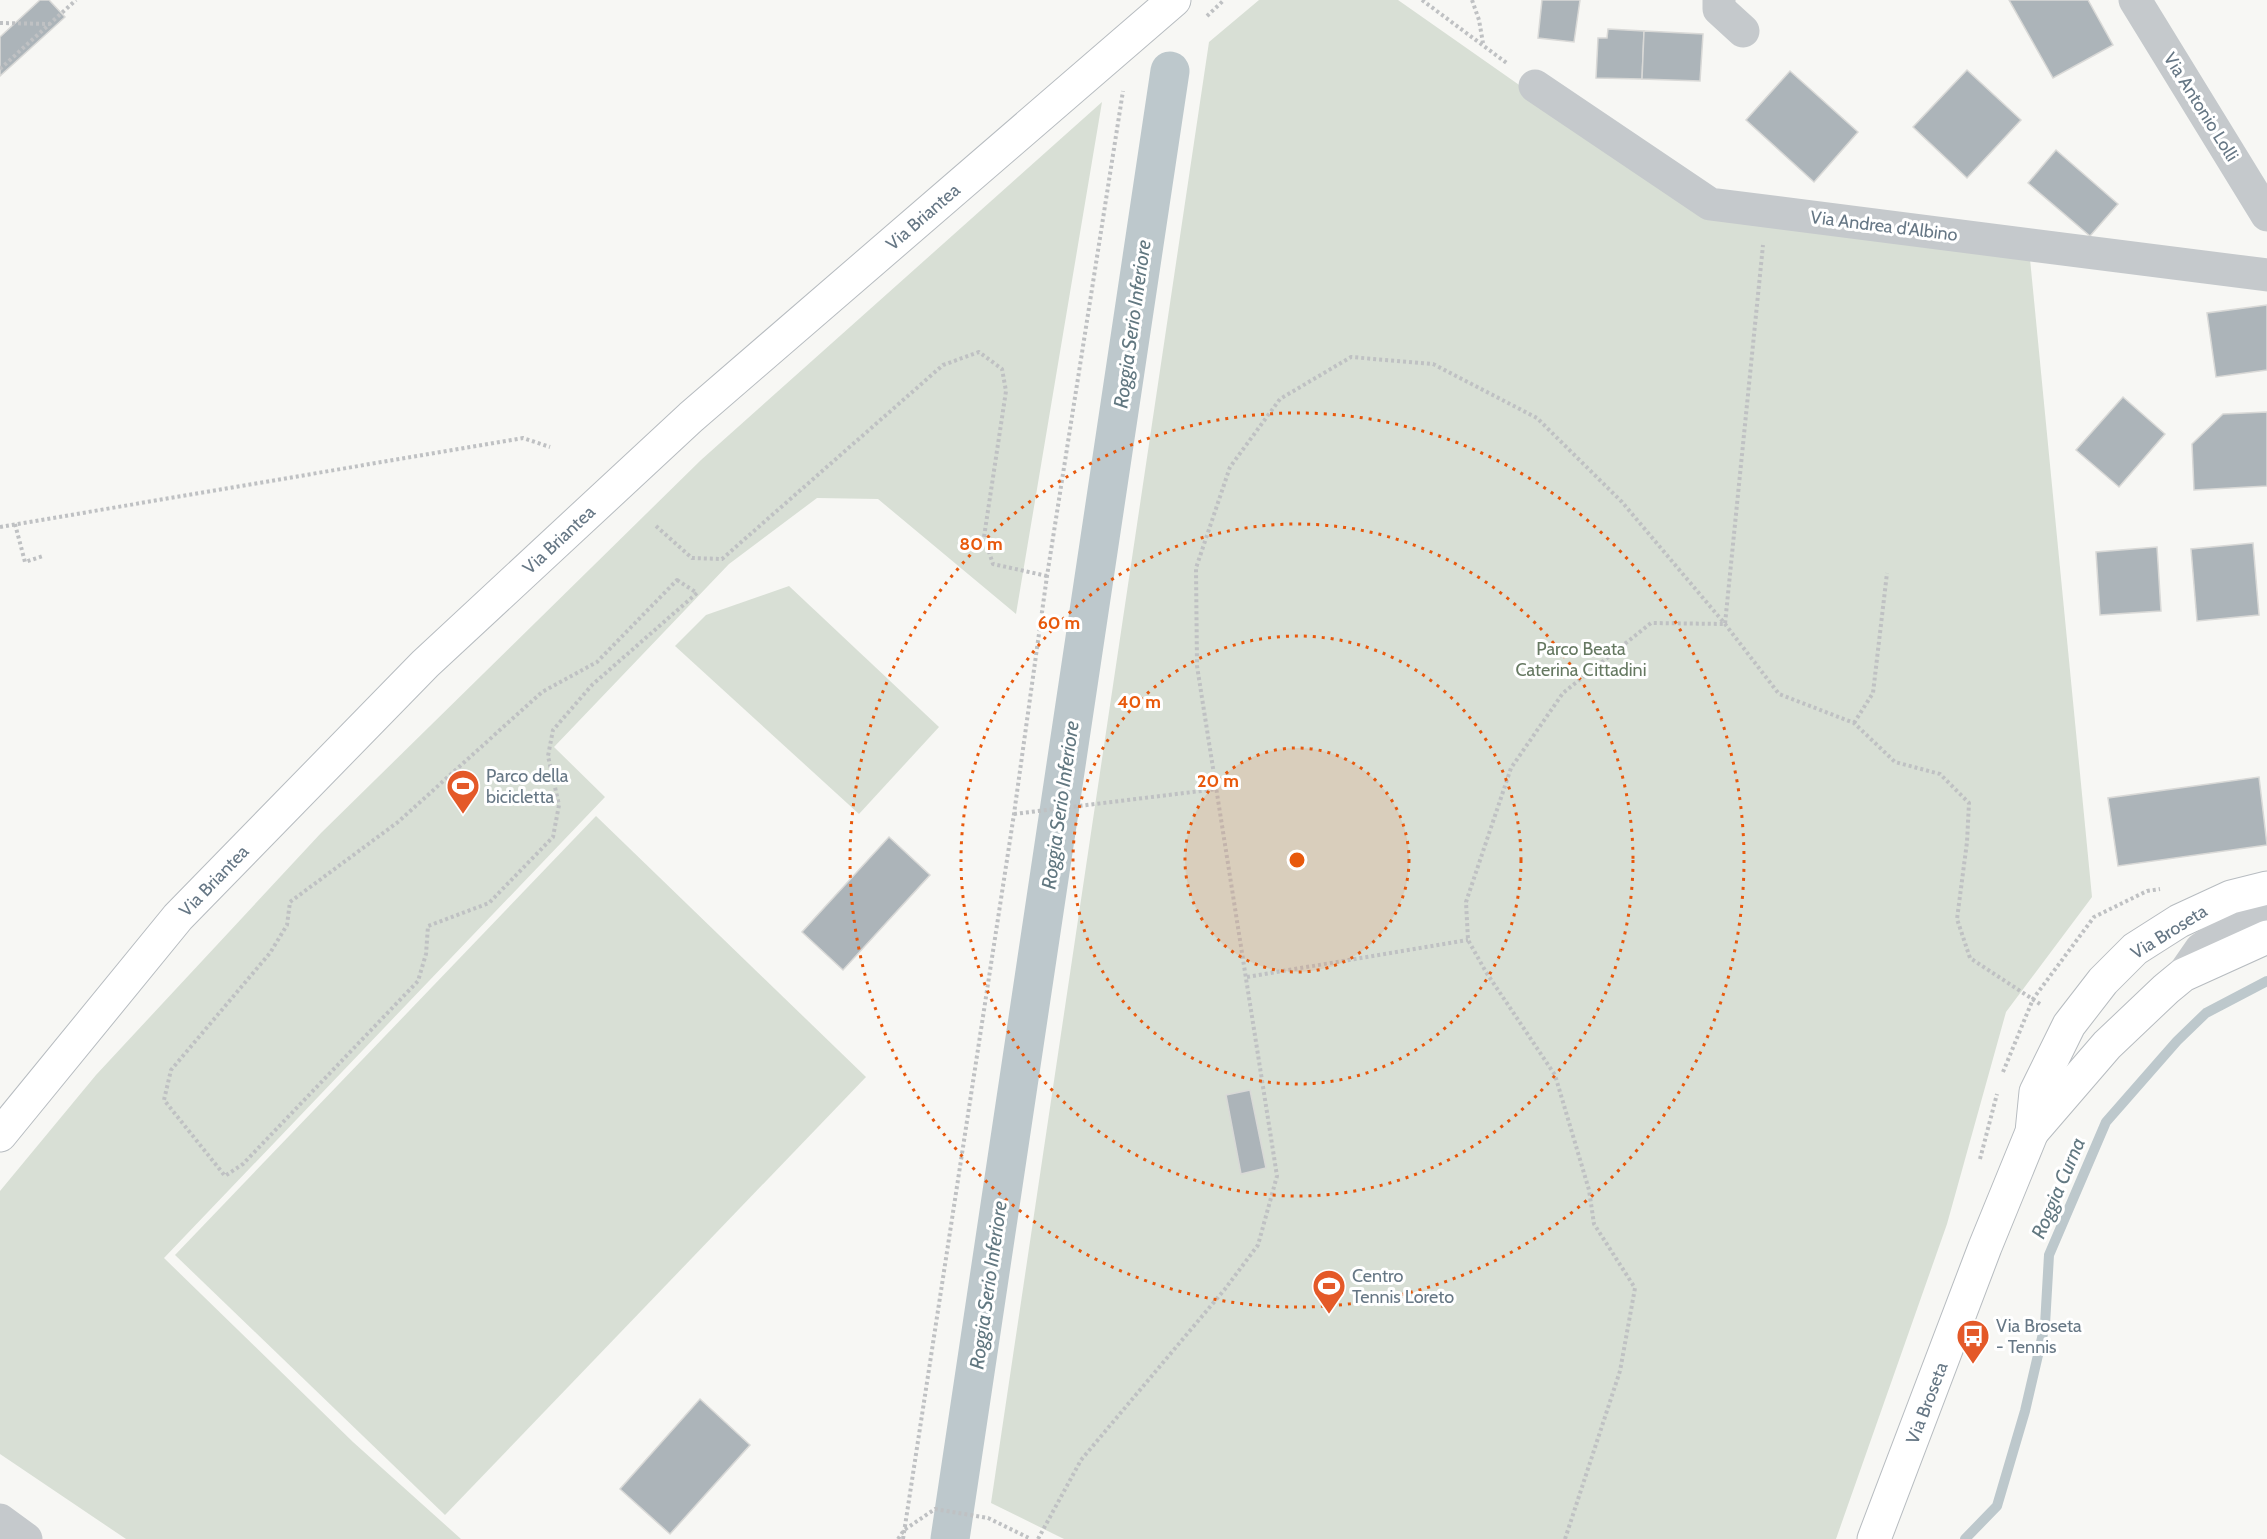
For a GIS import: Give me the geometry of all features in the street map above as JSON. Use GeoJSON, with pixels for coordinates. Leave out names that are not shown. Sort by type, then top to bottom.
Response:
{"type":"FeatureCollection","features":[{"type":"Feature","properties":{"kind":"main road","name":"Via Briantea"},"geometry":{"type":"LineString","coordinates":[[0,1135],[177,918],[425,664],[691,417],[1174,0]]}},
{"type":"Feature","properties":{"kind":"main road","name":"Via Broseta"},"geometry":{"type":"LineString","coordinates":[[1874,1539],[1985,1247],[2032,1132],[2037,1092],[2069,1025],[2103,981],[2135,949],[2179,921],[2231,897],[2267,888]]}},
{"type":"Feature","properties":{"kind":"main road","name":"Via Broseta"},"geometry":{"type":"LineString","coordinates":[[2032,1132],[2107,1046],[2183,975],[2267,937]]}},
{"type":"Feature","properties":{"kind":"street"},"geometry":{"type":"LineString","coordinates":[[1719,0],[1719,9],[1743,31]]}},
{"type":"Feature","properties":{"kind":"street","name":"Via Antonio Lolli"},"geometry":{"type":"LineString","coordinates":[[2135,0],[2267,215]]}},
{"type":"Feature","properties":{"kind":"street","name":"Via Andrea d'Albino"},"geometry":{"type":"LineString","coordinates":[[1535,86],[1710,204],[2267,275]]}},
{"type":"Feature","properties":{"kind":"street","name":"Via Broseta"},"geometry":{"type":"LineString","coordinates":[[2183,975],[2201,949],[2267,911]]}},
{"type":"Feature","properties":{"kind":"street"},"geometry":{"type":"LineString","coordinates":[[0,1520],[26,1539]]}},
{"type":"Feature","properties":{"kind":"path"},"geometry":{"type":"LineString","coordinates":[[0,69],[76,0]]}},
{"type":"Feature","properties":{"kind":"path"},"geometry":{"type":"LineString","coordinates":[[1199,23],[1224,0]]}},
{"type":"Feature","properties":{"kind":"path"},"geometry":{"type":"LineString","coordinates":[[1422,0],[1483,44],[1535,86]]}},
{"type":"Feature","properties":{"kind":"path"},"geometry":{"type":"LineString","coordinates":[[1472,0],[1483,44]]}},
{"type":"Feature","properties":{"kind":"path"},"geometry":{"type":"LineString","coordinates":[[0,23],[50,24]]}},
{"type":"Feature","properties":{"kind":"path"},"geometry":{"type":"LineString","coordinates":[[903,1539],[1014,814],[1047,576],[1124,91]]}},
{"type":"Feature","properties":{"kind":"path"},"geometry":{"type":"LineString","coordinates":[[1725,624],[1767,211]]}},
{"type":"Feature","properties":{"kind":"path"},"geometry":{"type":"LineString","coordinates":[[656,526],[692,558],[722,559],[943,365],[979,352],[1002,369],[1006,391],[984,537],[993,564],[1047,576]]}},
{"type":"Feature","properties":{"kind":"path"},"geometry":{"type":"LineString","coordinates":[[1038,1539],[1082,1460],[1225,1289],[1258,1245],[1277,1176],[1197,666],[1196,568],[1230,467],[1280,399],[1351,357],[1433,364],[1537,418],[1622,502],[1725,624],[1779,694],[1854,723],[1895,762],[1940,774],[1969,803],[1967,842],[1956,919],[1970,958],[2033,999]]}},
{"type":"Feature","properties":{"kind":"path"},"geometry":{"type":"LineString","coordinates":[[0,526],[523,438],[550,447]]}},
{"type":"Feature","properties":{"kind":"path"},"geometry":{"type":"LineString","coordinates":[[15,524],[25,562],[43,556]]}},
{"type":"Feature","properties":{"kind":"path"},"geometry":{"type":"LineString","coordinates":[[1854,723],[1873,693],[1887,573]]}},
{"type":"Feature","properties":{"kind":"path"},"geometry":{"type":"LineString","coordinates":[[678,580],[697,593],[592,685],[553,729],[548,756],[558,805],[553,837],[489,903],[428,927],[426,954],[418,981],[243,1164],[225,1176],[164,1100],[171,1070],[270,953],[287,925],[290,902],[398,822],[542,692],[597,662],[678,580]]}},
{"type":"Feature","properties":{"kind":"path"},"geometry":{"type":"LineString","coordinates":[[1565,1539],[1620,1371],[1635,1288],[1594,1224],[1589,1190],[1555,1075],[1486,972],[1468,939],[1466,902],[1511,768],[1563,693],[1651,623],[1725,624]]}},
{"type":"Feature","properties":{"kind":"path"},"geometry":{"type":"LineString","coordinates":[[1014,814],[1217,789]]}},
{"type":"Feature","properties":{"kind":"path"},"geometry":{"type":"LineString","coordinates":[[1247,977],[1468,939]]}},
{"type":"Feature","properties":{"kind":"path"},"geometry":{"type":"LineString","coordinates":[[898,1539],[904,1530],[935,1509],[988,1518],[1031,1539]]}},
{"type":"Feature","properties":{"kind":"green space","name":"Parco Beata Caterina Cittadini"},"geometry":{"type":"Polygon","coordinates":[[[1259,0],[1398,0],[1709,218],[2030,259],[2092,897],[2006,1012],[1947,1224],[1836,1539],[1064,1539],[991,1503],[1209,42],[1259,0]]]}},
{"type":"Feature","properties":{"kind":"green space","name":"Parco della bicicletta"},"geometry":{"type":"Polygon","coordinates":[[[1102,102],[1016,614],[878,499],[817,498],[729,564],[554,747],[605,797],[164,1258],[353,1442],[461,1539],[126,1539],[0,1454],[0,1191],[96,1075],[321,833],[701,460],[1102,102]]]}},
{"type":"Feature","properties":{"kind":"green space"},"geometry":{"type":"Polygon","coordinates":[[[789,586],[939,727],[859,814],[675,646],[706,615],[789,586]]]}},
{"type":"Feature","properties":{"kind":"green space"},"geometry":{"type":"Polygon","coordinates":[[[596,816],[866,1077],[445,1515],[175,1255],[596,816]]]}},
{"type":"Feature","properties":{"kind":"building"},"geometry":{"type":"Polygon","coordinates":[[[40,0],[49,0],[65,17],[0,76],[0,37],[40,0]]]}},
{"type":"Feature","properties":{"kind":"building"},"geometry":{"type":"Polygon","coordinates":[[[1542,0],[1580,0],[1574,42],[1538,38],[1542,0]]]}},
{"type":"Feature","properties":{"kind":"building"},"geometry":{"type":"Polygon","coordinates":[[[2009,0],[2088,0],[2113,45],[2053,78],[2009,0]]]}},
{"type":"Feature","properties":{"kind":"building"},"geometry":{"type":"Polygon","coordinates":[[[1608,29],[1644,31],[1642,79],[1596,78],[1598,38],[1607,38],[1608,29]]]}},
{"type":"Feature","properties":{"kind":"building"},"geometry":{"type":"Polygon","coordinates":[[[1644,31],[1703,34],[1700,81],[1642,79],[1644,31]]]}},
{"type":"Feature","properties":{"kind":"building"},"geometry":{"type":"Polygon","coordinates":[[[1967,70],[2021,120],[1967,178],[1913,127],[1967,70]]]}},
{"type":"Feature","properties":{"kind":"building"},"geometry":{"type":"Polygon","coordinates":[[[1790,71],[1858,132],[1814,182],[1746,120],[1790,71]]]}},
{"type":"Feature","properties":{"kind":"building"},"geometry":{"type":"Polygon","coordinates":[[[2056,150],[2118,204],[2090,236],[2028,183],[2056,150]]]}},
{"type":"Feature","properties":{"kind":"building"},"geometry":{"type":"Polygon","coordinates":[[[2267,305],[2267,370],[2216,377],[2207,313],[2267,305]]]}},
{"type":"Feature","properties":{"kind":"building"},"geometry":{"type":"Polygon","coordinates":[[[2123,397],[2165,434],[2119,487],[2076,450],[2123,397]]]}},
{"type":"Feature","properties":{"kind":"building"},"geometry":{"type":"Polygon","coordinates":[[[2267,412],[2267,486],[2194,490],[2192,444],[2223,414],[2267,412]]]}},
{"type":"Feature","properties":{"kind":"building"},"geometry":{"type":"Polygon","coordinates":[[[2253,543],[2259,615],[2197,621],[2191,549],[2253,543]]]}},
{"type":"Feature","properties":{"kind":"building"},"geometry":{"type":"Polygon","coordinates":[[[2157,547],[2161,611],[2100,615],[2096,552],[2157,547]]]}},
{"type":"Feature","properties":{"kind":"building"},"geometry":{"type":"Polygon","coordinates":[[[2259,777],[2267,845],[2118,866],[2108,798],[2259,777]]]}},
{"type":"Feature","properties":{"kind":"building"},"geometry":{"type":"Polygon","coordinates":[[[889,837],[930,875],[843,970],[802,932],[889,837]]]}},
{"type":"Feature","properties":{"kind":"building"},"geometry":{"type":"Polygon","coordinates":[[[1250,1090],[1266,1168],[1241,1174],[1226,1095],[1250,1090]]]}},
{"type":"Feature","properties":{"kind":"building"},"geometry":{"type":"Polygon","coordinates":[[[700,1399],[750,1445],[670,1534],[620,1489],[700,1399]]]}},
{"type":"Feature","properties":{"kind":"waterway","name":"Roggia Serio Inferiore"},"geometry":{"type":"LineString","coordinates":[[950,1539],[1170,71]]}},
{"type":"Feature","properties":{"kind":"waterway","name":"Roggia Curna"},"geometry":{"type":"LineString","coordinates":[[1965,1539],[1997,1506],[2025,1411],[2045,1325],[2049,1255],[2106,1122],[2177,1041],[2206,1013],[2267,981]]}},
{"type":"Feature","properties":{"kind":"place","name":"Parco della bicicletta"},"geometry":{"type":"Point","coordinates":[463,815]}},
{"type":"Feature","properties":{"kind":"place","name":"Centro Tennis Loreto"},"geometry":{"type":"Point","coordinates":[1329,1315]}},
{"type":"Feature","properties":{"kind":"place","name":"Via Broseta - Tennis"},"geometry":{"type":"Point","coordinates":[1973,1365]}}]}
